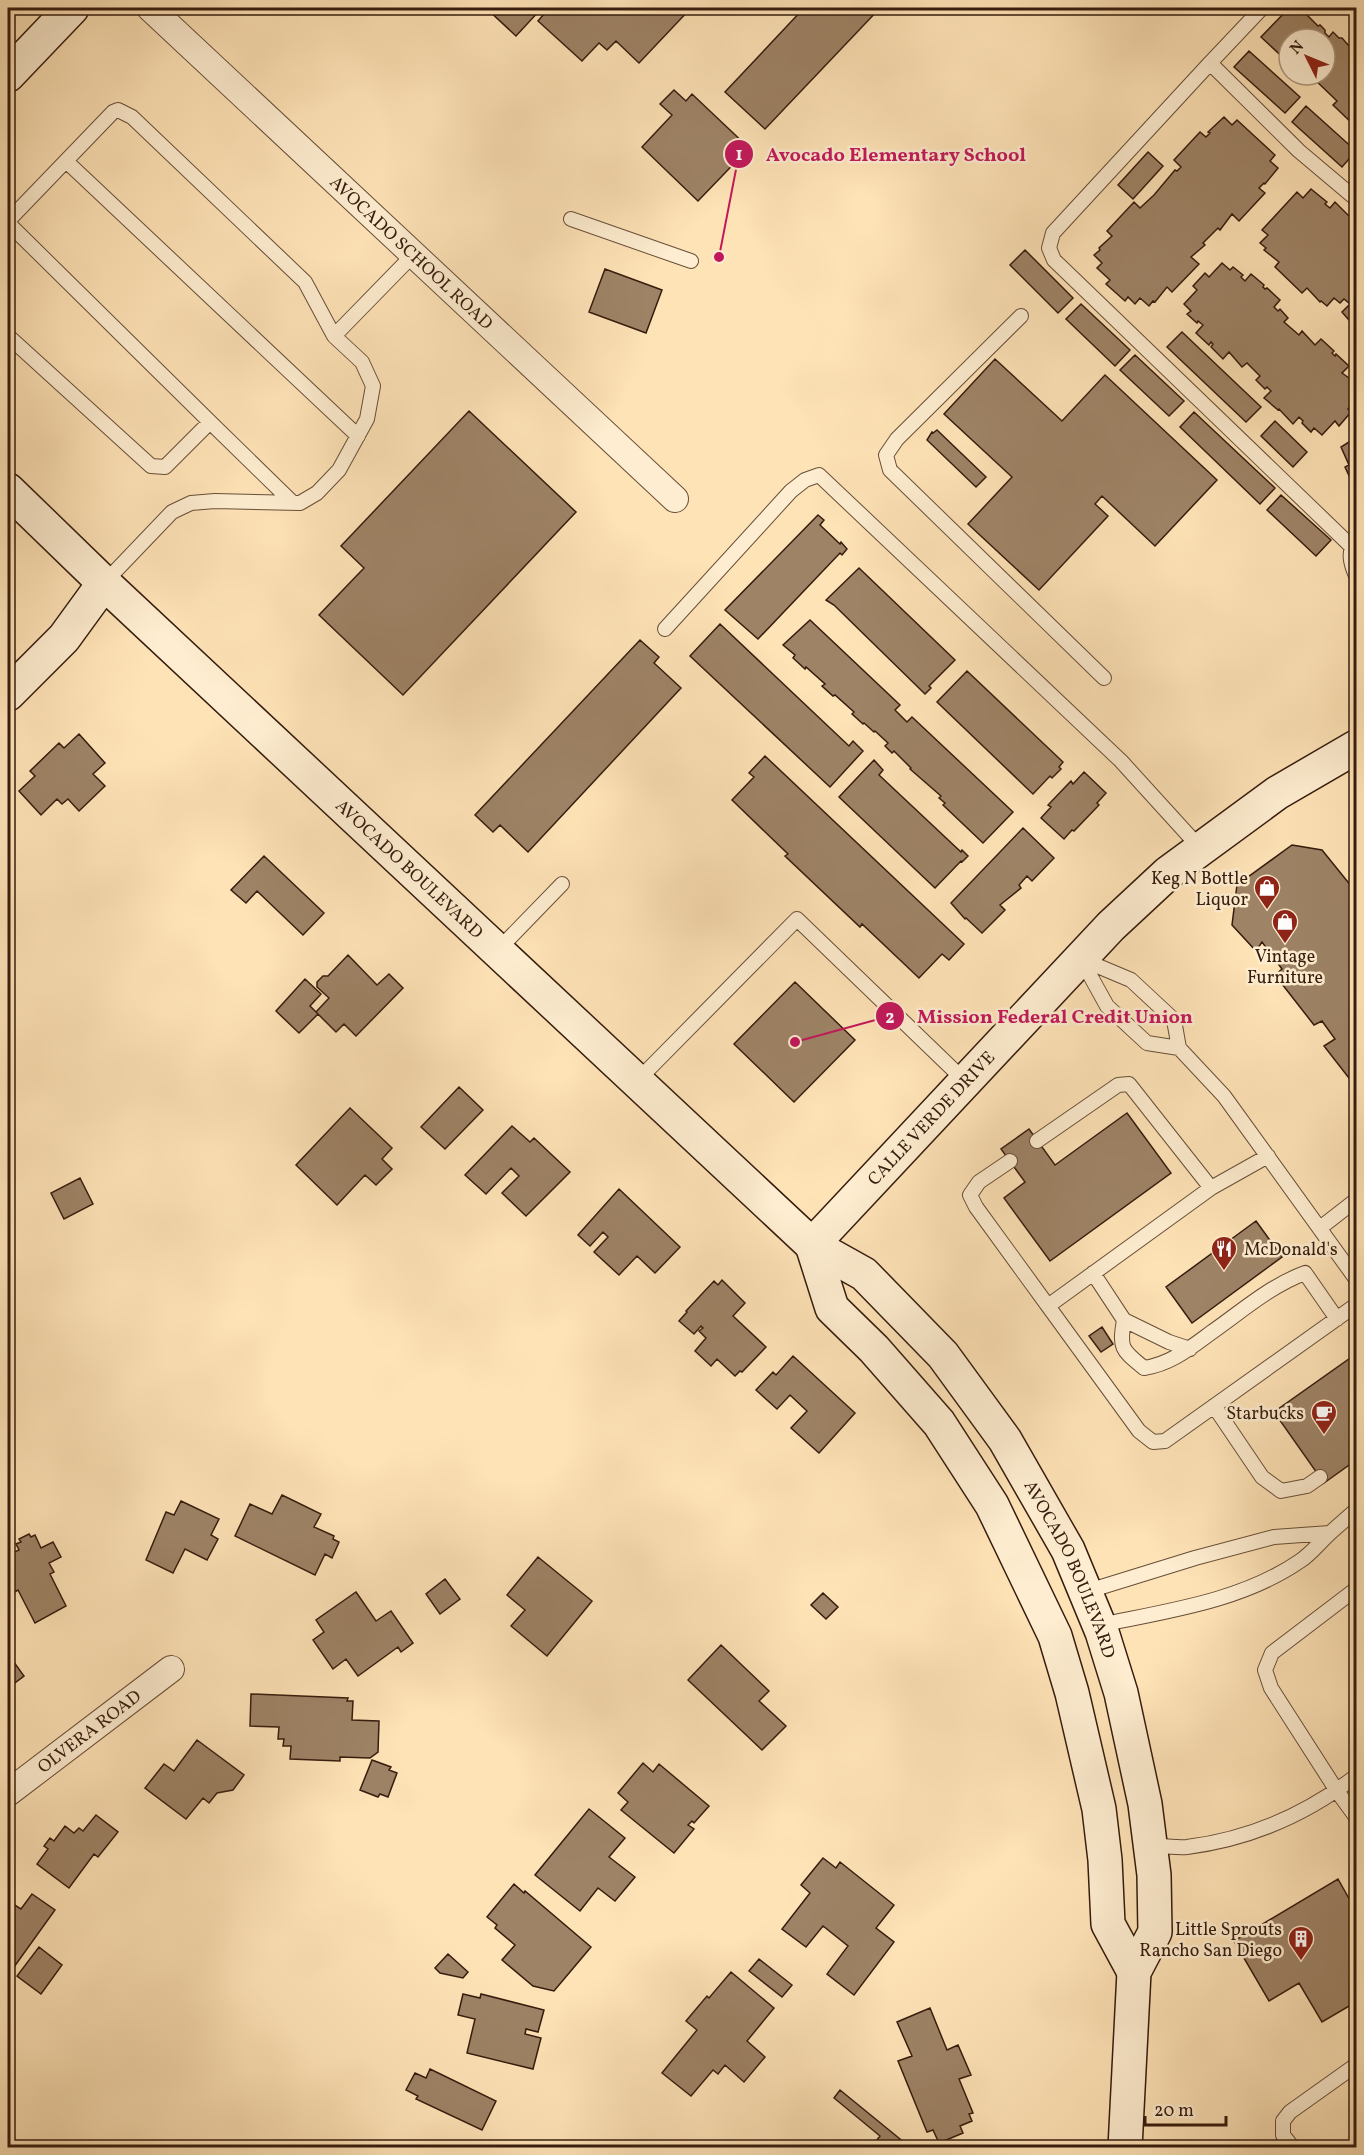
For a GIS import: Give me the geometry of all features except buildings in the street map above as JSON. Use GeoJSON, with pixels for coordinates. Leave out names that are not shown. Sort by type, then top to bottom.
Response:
{"type":"FeatureCollection","features":[{"type":"Feature","properties":{"kind":"main road"},"geometry":{"type":"LineString","coordinates":[[8,75],[72,8]]}},
{"type":"Feature","properties":{"kind":"main road","name":"AVOCADO BOULEVARD"},"geometry":{"type":"LineString","coordinates":[[8,490],[104,584],[812,1245],[864,1274],[943,1355],[1005,1440],[1068,1551],[1099,1626],[1121,1693],[1145,1804],[1154,1875],[1155,1932],[1134,1972],[1125,2148]]}},
{"type":"Feature","properties":{"kind":"main road"},"geometry":{"type":"LineString","coordinates":[[8,694],[64,638],[104,584]]}},
{"type":"Feature","properties":{"kind":"main road","name":"CALLE VERDE DRIVE"},"geometry":{"type":"LineString","coordinates":[[812,1245],[1111,926],[1168,873],[1278,793],[1350,754]]}},
{"type":"Feature","properties":{"kind":"main road","name":"AVOCADO BOULEVARD"},"geometry":{"type":"LineString","coordinates":[[812,1245],[832,1308],[874,1349],[932,1415],[992,1505],[1055,1636],[1072,1694],[1099,1809],[1105,1860],[1108,1924],[1134,1972]]}},
{"type":"Feature","properties":{"kind":"main road"},"geometry":{"type":"LineString","coordinates":[[967,1467],[981,1468],[996,1480],[1044,1570],[1058,1591],[1072,1606],[1099,1626]]}},
{"type":"Feature","properties":{"kind":"main road"},"geometry":{"type":"LineString","coordinates":[[1072,1694],[1085,1700],[1097,1716],[1118,1816],[1127,1833],[1150,1845]]}},
{"type":"Feature","properties":{"kind":"street","name":"AVOCADO SCHOOL ROAD"},"geometry":{"type":"LineString","coordinates":[[150,8],[675,499]]}},
{"type":"Feature","properties":{"kind":"street","name":"OLVERA ROAD"},"geometry":{"type":"LineString","coordinates":[[8,1793],[171,1669]]}},
{"type":"Feature","properties":{"kind":"lane"},"geometry":{"type":"LineString","coordinates":[[1262,8],[1053,232],[1049,248],[1054,260],[1354,544],[1350,562],[1356,576]]}},
{"type":"Feature","properties":{"kind":"lane"},"geometry":{"type":"LineString","coordinates":[[1210,63],[1299,151],[1356,199]]}},
{"type":"Feature","properties":{"kind":"lane"},"geometry":{"type":"LineString","coordinates":[[104,584],[172,512],[191,503],[215,501],[292,503],[300,503],[317,492],[339,470],[367,419],[373,386],[362,362],[334,336],[305,282],[132,117],[118,110],[113,112],[8,222],[292,503]]}},
{"type":"Feature","properties":{"kind":"lane"},"geometry":{"type":"LineString","coordinates":[[66,161],[358,436]]}},
{"type":"Feature","properties":{"kind":"lane"},"geometry":{"type":"LineString","coordinates":[[571,219],[691,261]]}},
{"type":"Feature","properties":{"kind":"lane"},"geometry":{"type":"LineString","coordinates":[[334,336],[414,254]]}},
{"type":"Feature","properties":{"kind":"lane"},"geometry":{"type":"LineString","coordinates":[[1021,316],[897,439],[886,455],[890,470],[1104,678]]}},
{"type":"Feature","properties":{"kind":"lane"},"geometry":{"type":"LineString","coordinates":[[8,336],[151,466],[165,466],[210,422]]}},
{"type":"Feature","properties":{"kind":"lane"},"geometry":{"type":"LineString","coordinates":[[665,628],[791,491],[805,480],[819,474],[1121,761],[1201,849]]}},
{"type":"Feature","properties":{"kind":"lane"},"geometry":{"type":"LineString","coordinates":[[497,951],[562,884]]}},
{"type":"Feature","properties":{"kind":"lane"},"geometry":{"type":"LineString","coordinates":[[637,1081],[797,919],[965,1082]]}},
{"type":"Feature","properties":{"kind":"lane"},"geometry":{"type":"LineString","coordinates":[[1081,958],[1107,1006],[1147,1043],[1179,1048]]}},
{"type":"Feature","properties":{"kind":"lane"},"geometry":{"type":"LineString","coordinates":[[1081,958],[1131,980],[1174,1020],[1179,1048],[1224,1096],[1356,1279]]}},
{"type":"Feature","properties":{"kind":"lane"},"geometry":{"type":"LineString","coordinates":[[1038,1141],[1118,1085],[1129,1084],[1211,1188]]}},
{"type":"Feature","properties":{"kind":"lane"},"geometry":{"type":"LineString","coordinates":[[1048,1306],[1211,1188],[1268,1156]]}},
{"type":"Feature","properties":{"kind":"lane"},"geometry":{"type":"LineString","coordinates":[[1010,1161],[979,1182],[970,1195],[976,1207],[1139,1431],[1153,1442],[1165,1440],[1356,1305]]}},
{"type":"Feature","properties":{"kind":"lane"},"geometry":{"type":"LineString","coordinates":[[1320,1228],[1356,1200]]}},
{"type":"Feature","properties":{"kind":"lane"},"geometry":{"type":"LineString","coordinates":[[1094,1273],[1124,1320],[1169,1342],[1190,1348]]}},
{"type":"Feature","properties":{"kind":"lane"},"geometry":{"type":"LineString","coordinates":[[1124,1320],[1120,1341],[1126,1353],[1144,1368],[1160,1365],[1190,1348],[1271,1289],[1305,1273],[1317,1286],[1337,1319]]}},
{"type":"Feature","properties":{"kind":"lane"},"geometry":{"type":"LineString","coordinates":[[1214,1406],[1262,1477],[1281,1491],[1306,1486],[1320,1477]]}},
{"type":"Feature","properties":{"kind":"lane"},"geometry":{"type":"LineString","coordinates":[[1099,1626],[1215,1599],[1268,1579],[1301,1561],[1356,1510]]}},
{"type":"Feature","properties":{"kind":"lane"},"geometry":{"type":"LineString","coordinates":[[1085,1592],[1195,1558],[1274,1537],[1330,1533]]}},
{"type":"Feature","properties":{"kind":"lane"},"geometry":{"type":"LineString","coordinates":[[1356,1589],[1272,1653],[1265,1670],[1271,1688],[1337,1791],[1356,1816]]}},
{"type":"Feature","properties":{"kind":"lane"},"geometry":{"type":"LineString","coordinates":[[1150,1845],[1186,1847],[1245,1834],[1289,1819],[1337,1791],[1356,1776]]}},
{"type":"Feature","properties":{"kind":"lane"},"geometry":{"type":"LineString","coordinates":[[1293,2148],[1283,2135],[1283,2121],[1290,2112],[1356,2065]]}},
{"type":"Feature","properties":{"kind":"place","name":"Avocado Elementary School"},"geometry":{"type":"Point","coordinates":[719,257]}},
{"type":"Feature","properties":{"kind":"place","name":"Keg N Bottle Liquor"},"geometry":{"type":"Point","coordinates":[1267,911]}},
{"type":"Feature","properties":{"kind":"place","name":"Vintage Furniture"},"geometry":{"type":"Point","coordinates":[1285,945]}},
{"type":"Feature","properties":{"kind":"place","name":"Mission Federal Credit Union"},"geometry":{"type":"Point","coordinates":[795,1042]}},
{"type":"Feature","properties":{"kind":"place","name":"McDonald's"},"geometry":{"type":"Point","coordinates":[1224,1272]}},
{"type":"Feature","properties":{"kind":"place","name":"Starbucks"},"geometry":{"type":"Point","coordinates":[1324,1436]}},
{"type":"Feature","properties":{"kind":"place","name":"Little Sprouts Rancho San Diego"},"geometry":{"type":"Point","coordinates":[1301,1962]}}]}
